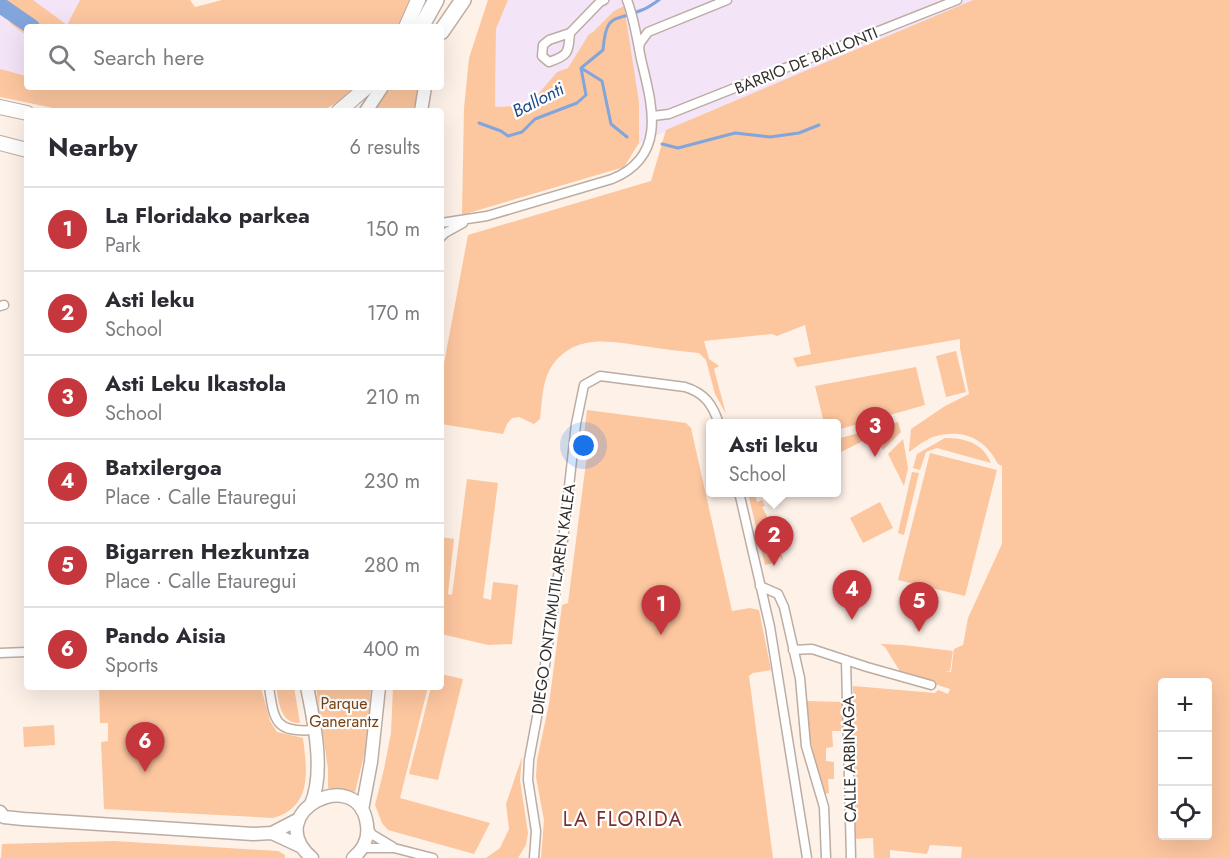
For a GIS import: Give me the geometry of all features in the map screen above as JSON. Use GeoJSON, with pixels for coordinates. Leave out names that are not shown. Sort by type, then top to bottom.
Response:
{"type":"FeatureCollection","features":[{"type":"Feature","properties":{"kind":"highway"},"geometry":{"type":"LineString","coordinates":[[423,24],[436,0]]}},
{"type":"Feature","properties":{"kind":"highway"},"geometry":{"type":"LineString","coordinates":[[444,28],[463,0]]}},
{"type":"Feature","properties":{"kind":"main road"},"geometry":{"type":"LineString","coordinates":[[408,24],[420,0]]}},
{"type":"Feature","properties":{"kind":"main road"},"geometry":{"type":"LineString","coordinates":[[342,108],[364,90]]}},
{"type":"Feature","properties":{"kind":"main road"},"geometry":{"type":"LineString","coordinates":[[0,107],[24,112]]}},
{"type":"Feature","properties":{"kind":"main road"},"geometry":{"type":"LineString","coordinates":[[0,142],[24,149]]}},
{"type":"Feature","properties":{"kind":"street"},"geometry":{"type":"LineString","coordinates":[[415,24],[420,0]]}},
{"type":"Feature","properties":{"kind":"street"},"geometry":{"type":"LineString","coordinates":[[444,25],[454,0]]}},
{"type":"Feature","properties":{"kind":"street"},"geometry":{"type":"LineString","coordinates":[[570,33],[604,0]]}},
{"type":"Feature","properties":{"kind":"street"},"geometry":{"type":"LineString","coordinates":[[444,221],[467,220],[517,207],[623,174],[637,163],[651,137],[653,116],[634,23],[627,0]]}},
{"type":"Feature","properties":{"kind":"street"},"geometry":{"type":"LineString","coordinates":[[639,50],[648,32],[728,0]]}},
{"type":"Feature","properties":{"kind":"street","name":"BARRIO DE BALLONTI"},"geometry":{"type":"LineString","coordinates":[[653,116],[669,114],[957,0]]}},
{"type":"Feature","properties":{"kind":"street"},"geometry":{"type":"LineString","coordinates":[[634,23],[641,29],[655,29]]}},
{"type":"Feature","properties":{"kind":"street"},"geometry":{"type":"LineString","coordinates":[[368,108],[380,90]]}},
{"type":"Feature","properties":{"kind":"street"},"geometry":{"type":"LineString","coordinates":[[422,108],[424,90]]}},
{"type":"Feature","properties":{"kind":"street"},"geometry":{"type":"LineString","coordinates":[[444,233],[467,220]]}},
{"type":"Feature","properties":{"kind":"street","name":"DIEGO ONTZIMUTILAREN KALEA"},"geometry":{"type":"LineString","coordinates":[[534,847],[535,823],[528,780],[529,760],[562,549],[576,424],[584,385],[600,376],[686,387],[698,391],[713,406],[718,419]]}},
{"type":"Feature","properties":{"kind":"street"},"geometry":{"type":"LineString","coordinates":[[740,497],[774,654],[807,858]]}},
{"type":"Feature","properties":{"kind":"street"},"geometry":{"type":"LineString","coordinates":[[760,586],[774,591],[781,598],[801,684],[806,746],[824,807],[826,858]]}},
{"type":"Feature","properties":{"kind":"street"},"geometry":{"type":"LineString","coordinates":[[793,650],[812,649],[931,685]]}},
{"type":"Feature","properties":{"kind":"street"},"geometry":{"type":"LineString","coordinates":[[0,653],[24,652]]}},
{"type":"Feature","properties":{"kind":"street","name":"CALLE ARBINAGA"},"geometry":{"type":"LineString","coordinates":[[846,660],[851,858]]}},
{"type":"Feature","properties":{"kind":"street"},"geometry":{"type":"LineString","coordinates":[[269,690],[273,715],[280,724],[293,731],[314,730]]}},
{"type":"Feature","properties":{"kind":"street"},"geometry":{"type":"LineString","coordinates":[[2,819],[253,834],[272,833],[299,819],[315,795],[318,769],[307,690]]}},
{"type":"Feature","properties":{"kind":"street"},"geometry":{"type":"LineString","coordinates":[[362,810],[371,762],[379,690]]}},
{"type":"Feature","properties":{"kind":"street"},"geometry":{"type":"LineString","coordinates":[[311,804],[325,796],[345,797],[362,810],[373,835],[393,848]]}},
{"type":"Feature","properties":{"kind":"street"},"geometry":{"type":"LineString","coordinates":[[299,819],[297,830],[307,854]]}},
{"type":"Feature","properties":{"kind":"street"},"geometry":{"type":"LineString","coordinates":[[353,858],[362,849],[368,828]]}},
{"type":"Feature","properties":{"kind":"street"},"geometry":{"type":"LineString","coordinates":[[272,833],[307,854]]}},
{"type":"Feature","properties":{"kind":"street"},"geometry":{"type":"LineString","coordinates":[[525,858],[534,847]]}},
{"type":"Feature","properties":{"kind":"street"},"geometry":{"type":"LineString","coordinates":[[534,847],[534,858]]}},
{"type":"Feature","properties":{"kind":"street"},"geometry":{"type":"LineString","coordinates":[[362,849],[393,848],[433,858]]}},
{"type":"Feature","properties":{"kind":"shaded area"},"geometry":{"type":"Polygon","coordinates":[[[0,0],[80,0],[68,24],[24,24],[24,75],[0,69],[0,0]]]}},
{"type":"Feature","properties":{"kind":"shaded area"},"geometry":{"type":"Polygon","coordinates":[[[508,0],[1005,0],[886,37],[639,143],[639,102],[614,11],[589,34],[568,68],[557,72],[534,99],[518,106],[494,107],[496,29],[508,0]]]}},
{"type":"Feature","properties":{"kind":"green space"},"geometry":{"type":"Polygon","coordinates":[[[0,0],[33,0],[66,24],[24,24],[24,34],[11,24],[3,11],[0,11],[0,0]]]}},
{"type":"Feature","properties":{"kind":"green space"},"geometry":{"type":"Polygon","coordinates":[[[80,0],[190,0],[195,7],[222,0],[418,0],[409,8],[400,24],[68,24],[80,0]]]}},
{"type":"Feature","properties":{"kind":"green space"},"geometry":{"type":"Polygon","coordinates":[[[488,0],[508,0],[496,29],[495,107],[518,106],[534,99],[557,72],[568,68],[589,34],[614,11],[624,6],[639,102],[639,143],[624,167],[462,215],[464,108],[469,58],[488,0]]]}},
{"type":"Feature","properties":{"kind":"green space"},"geometry":{"type":"Polygon","coordinates":[[[973,0],[1230,0],[1230,858],[961,858],[962,847],[930,845],[927,854],[890,850],[890,858],[874,858],[873,838],[855,839],[853,686],[935,693],[938,690],[948,694],[950,689],[901,673],[885,647],[880,644],[953,651],[950,671],[945,671],[951,672],[954,649],[963,645],[968,618],[1002,544],[1002,466],[986,448],[972,437],[954,434],[933,437],[909,452],[911,429],[945,406],[969,394],[960,339],[797,367],[793,358],[811,354],[805,325],[777,336],[772,334],[704,341],[709,359],[719,366],[714,369],[726,414],[715,394],[706,360],[699,353],[617,342],[592,342],[569,350],[559,357],[550,369],[544,387],[540,419],[534,424],[519,417],[512,418],[503,434],[444,424],[444,363],[468,235],[651,181],[666,130],[973,0]]]}},
{"type":"Feature","properties":{"kind":"green space"},"geometry":{"type":"Polygon","coordinates":[[[0,69],[24,75],[24,90],[352,90],[343,100],[327,108],[53,108],[0,97],[0,69]]]}},
{"type":"Feature","properties":{"kind":"green space"},"geometry":{"type":"Polygon","coordinates":[[[388,90],[418,90],[416,108],[375,108],[388,90]]]}},
{"type":"Feature","properties":{"kind":"green space"},"geometry":{"type":"Polygon","coordinates":[[[956,351],[966,392],[946,397],[936,356],[956,351]]]}},
{"type":"Feature","properties":{"kind":"green space"},"geometry":{"type":"Polygon","coordinates":[[[916,367],[925,405],[841,429],[841,419],[823,419],[815,386],[916,367]]]}},
{"type":"Feature","properties":{"kind":"green space"},"geometry":{"type":"Polygon","coordinates":[[[587,410],[686,423],[691,428],[732,611],[750,608],[759,610],[771,670],[753,673],[749,676],[773,858],[541,858],[544,820],[536,777],[537,760],[549,704],[562,605],[568,603],[589,439],[584,435],[587,410]]]}},
{"type":"Feature","properties":{"kind":"green space"},"geometry":{"type":"Polygon","coordinates":[[[898,422],[901,432],[883,450],[875,435],[841,452],[841,438],[898,422]]]}},
{"type":"Feature","properties":{"kind":"green space"},"geometry":{"type":"Polygon","coordinates":[[[945,438],[960,439],[978,446],[988,456],[991,463],[937,448],[926,452],[920,470],[913,468],[917,454],[945,438]]]}},
{"type":"Feature","properties":{"kind":"green space"},"geometry":{"type":"Polygon","coordinates":[[[903,439],[908,468],[904,486],[888,454],[903,439]]]}},
{"type":"Feature","properties":{"kind":"green space"},"geometry":{"type":"Polygon","coordinates":[[[930,453],[997,470],[965,596],[898,580],[930,453]]]}},
{"type":"Feature","properties":{"kind":"green space"},"geometry":{"type":"Polygon","coordinates":[[[912,472],[919,473],[904,535],[898,533],[912,472]]]}},
{"type":"Feature","properties":{"kind":"green space"},"geometry":{"type":"Polygon","coordinates":[[[467,479],[498,483],[483,598],[491,600],[493,582],[518,585],[512,644],[488,645],[444,635],[444,537],[454,539],[448,594],[452,595],[467,479]]]}},
{"type":"Feature","properties":{"kind":"green space"},"geometry":{"type":"Polygon","coordinates":[[[749,497],[756,497],[757,502],[762,500],[765,506],[762,507],[777,535],[783,561],[777,552],[774,553],[773,563],[765,565],[749,497]]]}},
{"type":"Feature","properties":{"kind":"green space"},"geometry":{"type":"Polygon","coordinates":[[[880,502],[893,528],[863,543],[850,518],[880,502]]]}},
{"type":"Feature","properties":{"kind":"green space"},"geometry":{"type":"Polygon","coordinates":[[[444,675],[463,679],[438,780],[409,774],[430,690],[444,690],[444,675]]]}},
{"type":"Feature","properties":{"kind":"green space"},"geometry":{"type":"Polygon","coordinates":[[[99,690],[261,690],[270,721],[277,732],[303,738],[306,774],[301,796],[286,813],[273,818],[104,809],[101,742],[108,741],[108,723],[100,723],[99,690]]]}},
{"type":"Feature","properties":{"kind":"green space"},"geometry":{"type":"Polygon","coordinates":[[[277,690],[294,690],[300,723],[288,720],[280,705],[277,690]]]}},
{"type":"Feature","properties":{"kind":"green space","name":"Parque Ganerantz"},"geometry":{"type":"Polygon","coordinates":[[[316,690],[371,690],[366,748],[355,792],[328,788],[328,769],[316,690]]]}},
{"type":"Feature","properties":{"kind":"green space"},"geometry":{"type":"Polygon","coordinates":[[[393,690],[427,690],[400,798],[490,823],[474,854],[388,830],[382,823],[375,805],[391,733],[393,690]]]}},
{"type":"Feature","properties":{"kind":"green space"},"geometry":{"type":"Polygon","coordinates":[[[807,701],[844,702],[843,731],[832,731],[833,747],[826,748],[826,761],[834,762],[834,779],[828,779],[829,793],[825,794],[810,737],[807,701]]]}},
{"type":"Feature","properties":{"kind":"green space"},"geometry":{"type":"Polygon","coordinates":[[[54,725],[55,745],[24,747],[23,727],[54,725]]]}},
{"type":"Feature","properties":{"kind":"green space"},"geometry":{"type":"Polygon","coordinates":[[[522,757],[520,780],[528,833],[526,845],[518,858],[486,858],[500,848],[509,829],[506,804],[522,757]]]}},
{"type":"Feature","properties":{"kind":"green space"},"geometry":{"type":"Polygon","coordinates":[[[114,841],[278,851],[285,855],[285,858],[1,858],[2,844],[114,841]]]}},
{"type":"Feature","properties":{"kind":"waterway","name":"Ballonti"},"geometry":{"type":"LineString","coordinates":[[479,123],[508,136],[522,132],[535,119],[577,103],[586,95],[581,68],[603,50],[609,24],[613,20],[644,9],[659,0]]}},
{"type":"Feature","properties":{"kind":"waterway","name":"Ballonti"},"geometry":{"type":"LineString","coordinates":[[0,5],[28,24]]}},
{"type":"Feature","properties":{"kind":"waterway"},"geometry":{"type":"LineString","coordinates":[[581,68],[602,81],[611,124],[627,137]]}},
{"type":"Feature","properties":{"kind":"waterway"},"geometry":{"type":"LineString","coordinates":[[662,144],[678,148],[735,133],[770,137],[799,133],[819,125]]}},
{"type":"Feature","properties":{"kind":"place","name":"Asti Leku Ikastola"},"geometry":{"type":"Point","coordinates":[875,457]}},
{"type":"Feature","properties":{"kind":"place","name":"Asti leku"},"geometry":{"type":"Point","coordinates":[774,566]}},
{"type":"Feature","properties":{"kind":"place","name":"Batxilergoa"},"geometry":{"type":"Point","coordinates":[852,620]}},
{"type":"Feature","properties":{"kind":"place","name":"Bigarren Hezkuntza"},"geometry":{"type":"Point","coordinates":[919,632]}},
{"type":"Feature","properties":{"kind":"place","name":"La Floridako parkea"},"geometry":{"type":"Point","coordinates":[661,635]}},
{"type":"Feature","properties":{"kind":"place","name":"Pando Aisia"},"geometry":{"type":"Point","coordinates":[145,772]}},
{"type":"Feature","properties":{"kind":"district","name":"LA FLORIDA"},"geometry":{"type":"Point","coordinates":[623,819]}}]}
